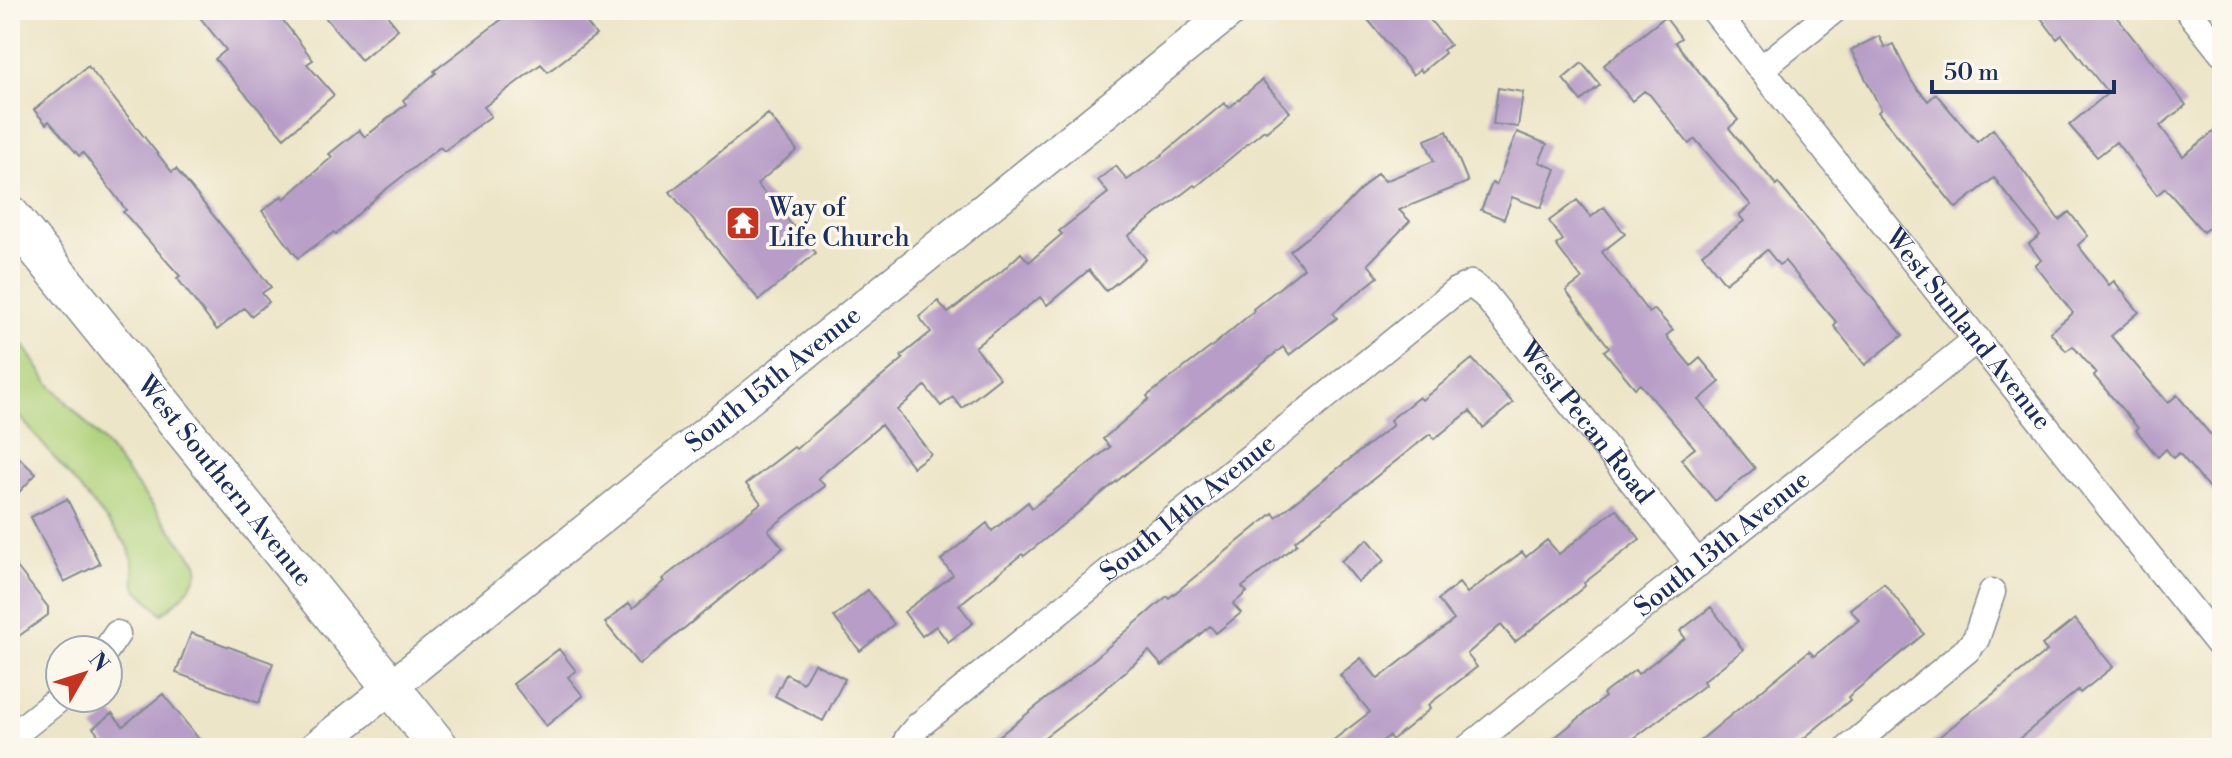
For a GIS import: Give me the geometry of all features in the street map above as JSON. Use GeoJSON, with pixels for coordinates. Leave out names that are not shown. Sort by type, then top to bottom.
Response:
{"type":"FeatureCollection","features":[{"type":"Feature","properties":{"kind":"main road","name":"West Southern Avenue"},"geometry":{"type":"LineString","coordinates":[[10,215],[440,748]]}},
{"type":"Feature","properties":{"kind":"street","name":"South 15th Avenue"},"geometry":{"type":"LineString","coordinates":[[315,748],[1232,10]]}},
{"type":"Feature","properties":{"kind":"street","name":"West Sunland Avenue"},"geometry":{"type":"LineString","coordinates":[[1714,10],[2222,648]]}},
{"type":"Feature","properties":{"kind":"street"},"geometry":{"type":"LineString","coordinates":[[1761,69],[1834,10]]}},
{"type":"Feature","properties":{"kind":"street"},"geometry":{"type":"LineString","coordinates":[[2188,10],[2222,53]]}},
{"type":"Feature","properties":{"kind":"street","name":"West Pecan Road"},"geometry":{"type":"LineString","coordinates":[[1471,284],[1485,295],[1698,564]]}},
{"type":"Feature","properties":{"kind":"street","name":"South 14th Avenue"},"geometry":{"type":"LineString","coordinates":[[911,743],[930,716],[1456,291],[1471,284]]}},
{"type":"Feature","properties":{"kind":"street","name":"South 13th Avenue"},"geometry":{"type":"LineString","coordinates":[[1468,748],[1977,339]]}},
{"type":"Feature","properties":{"kind":"street"},"geometry":{"type":"LineString","coordinates":[[1849,748],[1967,650],[1976,639],[1992,592]]}},
{"type":"Feature","properties":{"kind":"street"},"geometry":{"type":"LineString","coordinates":[[10,738],[44,711]]}},
{"type":"Feature","properties":{"kind":"green space"},"geometry":{"type":"Polygon","coordinates":[[[10,324],[48,382],[101,439],[197,563],[198,570],[192,584],[162,614],[135,587],[128,546],[10,405],[10,324]]]}},
{"type":"Feature","properties":{"kind":"building"},"geometry":{"type":"Polygon","coordinates":[[[194,10],[275,10],[313,60],[307,64],[334,95],[284,138],[215,59],[226,50],[194,10]]]}},
{"type":"Feature","properties":{"kind":"building"},"geometry":{"type":"Polygon","coordinates":[[[319,10],[383,10],[398,29],[361,60],[319,10]]]}},
{"type":"Feature","properties":{"kind":"building"},"geometry":{"type":"Polygon","coordinates":[[[514,10],[576,10],[596,35],[548,72],[541,64],[484,107],[491,116],[444,151],[440,147],[380,194],[336,234],[334,232],[298,258],[262,211],[282,196],[284,199],[332,157],[329,154],[359,130],[365,137],[406,104],[403,100],[436,73],[434,71],[514,10]]]}},
{"type":"Feature","properties":{"kind":"building"},"geometry":{"type":"Polygon","coordinates":[[[1360,10],[1422,10],[1450,45],[1422,72],[1420,69],[1413,75],[1360,10]]]}},
{"type":"Feature","properties":{"kind":"building"},"geometry":{"type":"Polygon","coordinates":[[[2035,10],[2111,10],[2186,105],[2160,126],[2183,156],[2222,125],[2222,217],[2203,232],[2165,188],[2157,195],[2116,142],[2097,157],[2069,125],[2108,93],[2062,35],[2057,39],[2035,10]]]}},
{"type":"Feature","properties":{"kind":"building"},"geometry":{"type":"Polygon","coordinates":[[[1665,17],[1681,38],[1675,42],[1738,120],[1729,128],[1903,335],[1865,365],[1834,326],[1837,323],[1785,261],[1779,265],[1767,250],[1725,283],[1702,254],[1744,221],[1739,215],[1751,205],[1695,139],[1689,144],[1650,95],[1644,91],[1632,101],[1604,65],[1665,17]]]}},
{"type":"Feature","properties":{"kind":"building"},"geometry":{"type":"Polygon","coordinates":[[[1879,36],[1885,48],[1893,44],[1912,82],[1928,101],[1936,94],[1977,142],[1993,129],[2059,220],[2069,212],[2088,236],[2078,245],[2109,285],[2114,281],[2139,312],[2111,336],[2168,403],[2177,395],[2222,448],[2222,503],[2179,453],[2173,458],[2166,449],[2158,457],[2073,346],[2066,351],[2050,332],[2073,313],[2035,265],[2041,260],[2029,244],[2040,235],[1994,178],[1956,208],[1878,112],[1881,109],[1851,50],[1879,36]]]}},
{"type":"Feature","properties":{"kind":"building"},"geometry":{"type":"Polygon","coordinates":[[[1582,63],[1600,85],[1581,101],[1563,79],[1582,63]]]}},
{"type":"Feature","properties":{"kind":"building"},"geometry":{"type":"Polygon","coordinates":[[[88,66],[172,172],[176,169],[271,287],[262,293],[269,302],[251,316],[244,308],[217,330],[177,278],[180,276],[123,212],[126,210],[83,153],[79,156],[49,121],[46,124],[34,110],[88,66]]]}},
{"type":"Feature","properties":{"kind":"building"},"geometry":{"type":"Polygon","coordinates":[[[1262,80],[1290,112],[1196,187],[1194,185],[1128,236],[1146,259],[1106,291],[1089,270],[1047,305],[1040,297],[975,347],[1000,378],[962,408],[953,397],[941,406],[925,386],[897,410],[931,454],[913,467],[881,425],[818,478],[825,486],[768,530],[783,548],[639,665],[605,623],[629,603],[633,608],[664,581],[662,579],[761,503],[746,484],[794,447],[796,449],[931,332],[919,317],[938,301],[948,313],[1021,253],[1029,262],[1062,234],[1059,231],[1108,193],[1098,180],[1116,166],[1127,180],[1224,103],[1229,108],[1262,80]]]}},
{"type":"Feature","properties":{"kind":"building"},"geometry":{"type":"Polygon","coordinates":[[[1498,88],[1523,92],[1518,127],[1493,124],[1498,88]]]}},
{"type":"Feature","properties":{"kind":"building","name":"Way of Life Church"},"geometry":{"type":"Polygon","coordinates":[[[768,114],[797,150],[757,184],[816,253],[759,300],[670,192],[768,114]]]}},
{"type":"Feature","properties":{"kind":"building"},"geometry":{"type":"Polygon","coordinates":[[[1447,131],[1468,182],[1399,210],[1410,221],[1368,264],[1378,277],[1333,313],[1337,318],[1289,355],[1283,347],[959,605],[973,623],[948,642],[936,626],[922,636],[904,612],[953,575],[941,560],[987,523],[992,531],[1028,502],[1032,508],[1110,447],[1103,439],[1149,399],[1147,396],[1215,344],[1304,268],[1290,251],[1338,213],[1377,173],[1385,181],[1434,161],[1425,140],[1447,131]]]}},
{"type":"Feature","properties":{"kind":"building"},"geometry":{"type":"Polygon","coordinates":[[[1517,132],[1547,144],[1539,162],[1556,169],[1541,208],[1512,197],[1504,219],[1481,210],[1492,183],[1496,185],[1517,132]]]}},
{"type":"Feature","properties":{"kind":"building"},"geometry":{"type":"Polygon","coordinates":[[[1577,200],[1591,217],[1604,207],[1625,234],[1602,252],[1649,313],[1654,309],[1673,330],[1666,336],[1691,366],[1700,358],[1720,382],[1699,400],[1755,468],[1715,501],[1681,459],[1695,448],[1640,384],[1635,388],[1604,351],[1609,347],[1566,291],[1582,279],[1556,245],[1563,240],[1549,221],[1577,200]]]}},
{"type":"Feature","properties":{"kind":"building"},"geometry":{"type":"Polygon","coordinates":[[[1472,359],[1513,403],[1483,428],[1470,411],[1434,439],[1430,434],[1242,587],[1247,592],[1233,604],[1241,613],[1216,633],[1210,626],[1162,666],[1149,651],[1083,708],[1030,748],[984,748],[1071,679],[1167,596],[1169,598],[1273,513],[1276,517],[1393,425],[1390,420],[1419,397],[1422,400],[1472,359]]]}},
{"type":"Feature","properties":{"kind":"building"},"geometry":{"type":"Polygon","coordinates":[[[10,449],[36,474],[10,502],[10,449]]]}},
{"type":"Feature","properties":{"kind":"building"},"geometry":{"type":"Polygon","coordinates":[[[67,499],[100,564],[64,582],[31,517],[67,499]]]}},
{"type":"Feature","properties":{"kind":"building"},"geometry":{"type":"Polygon","coordinates":[[[1616,509],[1640,539],[1584,583],[1585,586],[1562,605],[1515,642],[1501,625],[1467,654],[1477,667],[1428,705],[1430,709],[1392,740],[1389,736],[1373,748],[1323,748],[1370,712],[1340,675],[1361,658],[1378,679],[1454,620],[1438,600],[1459,583],[1467,593],[1522,552],[1526,557],[1547,540],[1559,554],[1616,509]]]}},
{"type":"Feature","properties":{"kind":"building"},"geometry":{"type":"Polygon","coordinates":[[[1368,539],[1385,560],[1358,582],[1341,561],[1368,539]]]}},
{"type":"Feature","properties":{"kind":"building"},"geometry":{"type":"Polygon","coordinates":[[[10,558],[48,607],[48,615],[19,636],[10,625],[10,558]]]}},
{"type":"Feature","properties":{"kind":"building"},"geometry":{"type":"Polygon","coordinates":[[[1884,583],[1924,634],[1848,697],[1850,700],[1792,748],[1691,748],[1809,651],[1814,656],[1859,620],[1850,609],[1884,583]]]}},
{"type":"Feature","properties":{"kind":"building"},"geometry":{"type":"Polygon","coordinates":[[[868,590],[894,624],[860,651],[834,617],[868,590]]]}},
{"type":"Feature","properties":{"kind":"building"},"geometry":{"type":"Polygon","coordinates":[[[1711,607],[1743,650],[1703,681],[1705,685],[1621,748],[1542,748],[1605,697],[1603,694],[1635,670],[1638,674],[1685,638],[1680,631],[1711,607]]]}},
{"type":"Feature","properties":{"kind":"building"},"geometry":{"type":"Polygon","coordinates":[[[2075,619],[2113,667],[2080,693],[2078,690],[2008,748],[1925,748],[2047,651],[2042,645],[2075,619]]]}},
{"type":"Feature","properties":{"kind":"building"},"geometry":{"type":"Polygon","coordinates":[[[191,633],[273,663],[259,703],[176,673],[191,633]]]}},
{"type":"Feature","properties":{"kind":"building"},"geometry":{"type":"Polygon","coordinates":[[[559,649],[576,671],[568,677],[583,696],[546,726],[513,684],[559,649]]]}},
{"type":"Feature","properties":{"kind":"building"},"geometry":{"type":"Polygon","coordinates":[[[814,663],[845,679],[823,721],[775,696],[786,674],[803,683],[814,663]]]}},
{"type":"Feature","properties":{"kind":"building"},"geometry":{"type":"Polygon","coordinates":[[[163,694],[206,748],[109,748],[93,728],[111,714],[123,726],[163,694]]]}},
{"type":"Feature","properties":{"kind":"place","name":"Way of Life Church"},"geometry":{"type":"Point","coordinates":[743,223]}}]}
